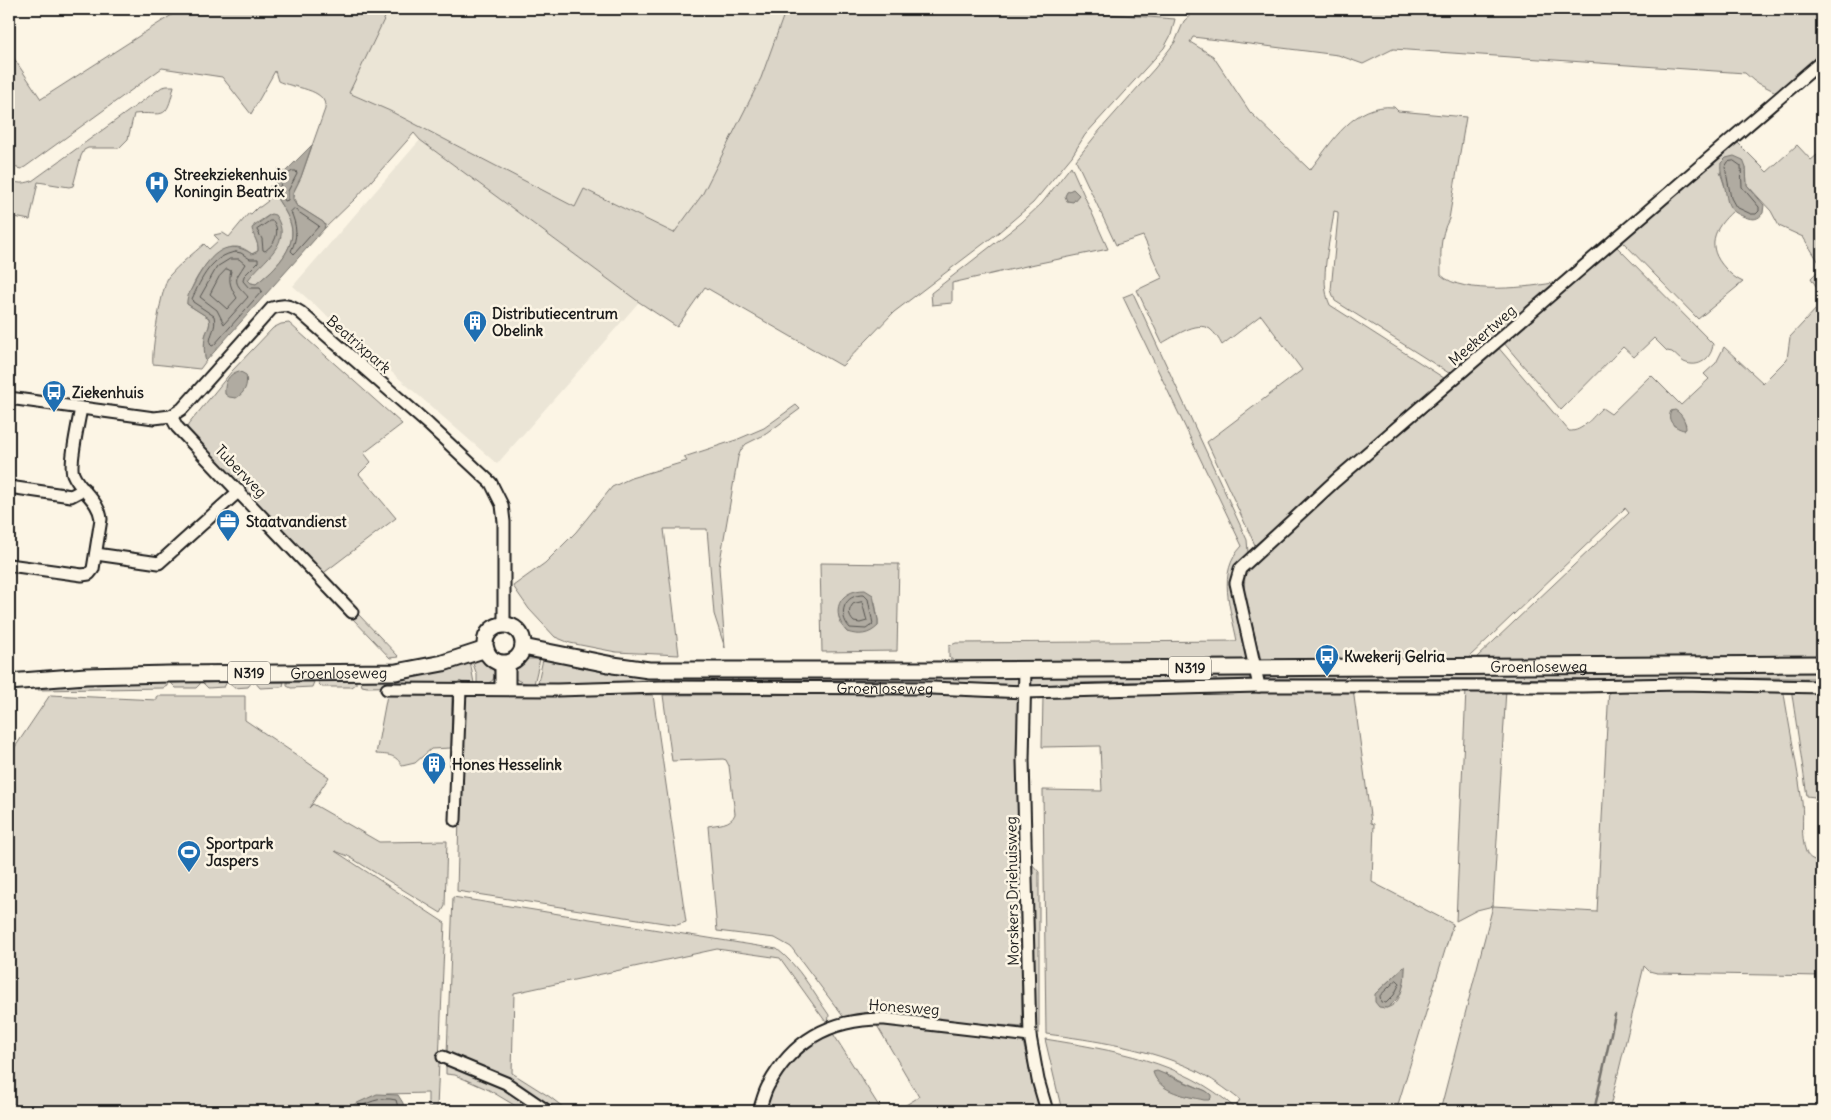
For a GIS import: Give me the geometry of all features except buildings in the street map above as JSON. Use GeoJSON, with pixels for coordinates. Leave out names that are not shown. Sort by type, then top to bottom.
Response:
{"type":"FeatureCollection","features":[{"type":"Feature","properties":{"kind":"main road"},"geometry":{"type":"LineString","coordinates":[[504,624],[509,625],[517,630],[522,638],[523,647],[518,657],[505,662],[490,656],[486,649],[486,639],[491,630],[504,624]]}},
{"type":"Feature","properties":{"kind":"main road","name":"Groenloseweg"},"geometry":{"type":"LineString","coordinates":[[523,647],[613,665],[649,670],[1822,664]]}},
{"type":"Feature","properties":{"kind":"main road","name":"Groenloseweg"},"geometry":{"type":"LineString","coordinates":[[9,682],[86,676],[396,672],[442,663],[486,649]]}},
{"type":"Feature","properties":{"kind":"street","name":"Meekertweg"},"geometry":{"type":"LineString","coordinates":[[1255,667],[1236,584],[1240,569],[1335,481],[1822,61]]}},
{"type":"Feature","properties":{"kind":"street","name":"Beatrixpark"},"geometry":{"type":"LineString","coordinates":[[171,416],[182,409],[272,308],[282,304],[300,312],[428,424],[491,483],[502,505],[504,522],[504,624]]}},
{"type":"Feature","properties":{"kind":"street"},"geometry":{"type":"LineString","coordinates":[[9,398],[154,418],[171,416]]}},
{"type":"Feature","properties":{"kind":"street"},"geometry":{"type":"LineString","coordinates":[[9,565],[82,575],[89,574],[94,569],[100,512],[73,474],[72,468],[81,408]]}},
{"type":"Feature","properties":{"kind":"street","name":"Tuberweg"},"geometry":{"type":"LineString","coordinates":[[171,416],[178,427],[352,612]]}},
{"type":"Feature","properties":{"kind":"street"},"geometry":{"type":"LineString","coordinates":[[9,486],[72,496],[84,489]]}},
{"type":"Feature","properties":{"kind":"street"},"geometry":{"type":"LineString","coordinates":[[96,554],[159,563],[239,491]]}},
{"type":"Feature","properties":{"kind":"street"},"geometry":{"type":"LineString","coordinates":[[505,662],[505,689]]}},
{"type":"Feature","properties":{"kind":"street"},"geometry":{"type":"LineString","coordinates":[[1255,667],[1259,686]]}},
{"type":"Feature","properties":{"kind":"street","name":"Morskers Driehuisweg"},"geometry":{"type":"LineString","coordinates":[[1025,668],[1023,760],[1030,1036],[1038,1080],[1047,1111]]}},
{"type":"Feature","properties":{"kind":"street","name":"Groenloseweg"},"geometry":{"type":"LineString","coordinates":[[387,690],[912,688],[1025,692],[1259,686],[1582,686],[1682,684],[1822,687]]}},
{"type":"Feature","properties":{"kind":"street"},"geometry":{"type":"LineString","coordinates":[[455,820],[460,689]]}},
{"type":"Feature","properties":{"kind":"street","name":"Honesweg"},"geometry":{"type":"LineString","coordinates":[[759,1111],[767,1088],[775,1073],[790,1055],[815,1035],[837,1025],[862,1018],[1030,1036]]}},
{"type":"Feature","properties":{"kind":"street"},"geometry":{"type":"LineString","coordinates":[[443,1057],[506,1083],[547,1111]]}},
{"type":"Feature","properties":{"kind":"shaded area"},"geometry":{"type":"Polygon","coordinates":[[[181,9],[389,9],[349,93],[390,111],[575,207],[584,189],[674,233],[702,195],[761,78],[786,9],[1041,9],[1175,19],[1171,35],[1164,48],[1085,135],[1072,156],[1033,203],[999,232],[894,312],[842,366],[705,287],[677,327],[639,302],[420,140],[414,133],[356,198],[324,229],[325,225],[323,222],[296,205],[293,193],[301,177],[325,109],[324,102],[315,93],[278,81],[275,71],[251,114],[222,77],[162,68],[25,167],[21,169],[10,166],[9,51],[41,99],[181,9]]]}},
{"type":"Feature","properties":{"kind":"shaded area"},"geometry":{"type":"Polygon","coordinates":[[[389,9],[786,9],[761,78],[702,195],[674,233],[585,189],[575,207],[390,111],[348,93],[389,9]]]}},
{"type":"Feature","properties":{"kind":"shaded area"},"geometry":{"type":"Polygon","coordinates":[[[1197,9],[1822,9],[1822,55],[1778,93],[1754,81],[1745,73],[1393,49],[1363,64],[1338,55],[1193,37],[1190,42],[1213,56],[1250,112],[1310,170],[1345,126],[1367,111],[1380,107],[1394,107],[1398,111],[1466,117],[1449,219],[1442,239],[1441,275],[1451,282],[1481,288],[1515,288],[1559,282],[1452,375],[1335,301],[1331,290],[1338,212],[1334,211],[1325,271],[1325,283],[1330,305],[1447,380],[1255,545],[1207,442],[1302,370],[1261,315],[1222,345],[1210,329],[1204,327],[1185,330],[1162,343],[1137,290],[1162,278],[1143,236],[1116,245],[1076,160],[1155,68],[1175,42],[1184,21],[1197,9]]]}},
{"type":"Feature","properties":{"kind":"shaded area"},"geometry":{"type":"Polygon","coordinates":[[[174,86],[165,111],[157,114],[134,114],[128,139],[119,148],[88,148],[84,150],[73,186],[38,182],[30,220],[9,216],[9,179],[20,183],[32,181],[162,87],[174,86]]]}},
{"type":"Feature","properties":{"kind":"shaded area","name":"Distributiecentrum Obelink"},"geometry":{"type":"Polygon","coordinates":[[[420,140],[639,302],[497,464],[293,286],[420,140]]]}},
{"type":"Feature","properties":{"kind":"shaded area"},"geometry":{"type":"Polygon","coordinates":[[[1736,141],[1767,172],[1797,145],[1811,160],[1822,151],[1822,267],[1803,237],[1779,226],[1771,211],[1747,185],[1746,168],[1720,172],[1733,211],[1721,225],[1714,238],[1715,253],[1719,260],[1733,276],[1743,282],[1698,319],[1621,240],[1736,141]]]}},
{"type":"Feature","properties":{"kind":"shaded area"},"geometry":{"type":"Polygon","coordinates":[[[1071,166],[1108,249],[952,283],[952,303],[932,305],[931,293],[1022,222],[1042,203],[1071,166]]]}},
{"type":"Feature","properties":{"kind":"shaded area"},"geometry":{"type":"Polygon","coordinates":[[[270,186],[275,187],[273,192],[290,221],[291,239],[285,254],[274,268],[256,284],[247,280],[252,275],[271,214],[254,225],[258,251],[252,254],[242,248],[232,247],[214,256],[193,285],[187,304],[209,318],[209,326],[204,343],[206,361],[200,369],[153,364],[158,318],[163,292],[169,276],[204,244],[209,249],[219,240],[214,235],[223,233],[229,237],[249,213],[251,214],[268,201],[264,196],[270,186]]]}},
{"type":"Feature","properties":{"kind":"shaded area"},"geometry":{"type":"Polygon","coordinates":[[[1615,245],[1713,344],[1712,349],[1704,361],[1690,364],[1672,352],[1667,351],[1654,338],[1634,357],[1623,347],[1561,410],[1503,342],[1615,245]]]}},
{"type":"Feature","properties":{"kind":"shaded area"},"geometry":{"type":"Polygon","coordinates":[[[1822,267],[1822,657],[1476,658],[1629,513],[1625,508],[1468,658],[1261,660],[1244,593],[1245,574],[1252,559],[1497,346],[1569,431],[1574,431],[1583,427],[1602,408],[1611,414],[1651,375],[1681,405],[1709,379],[1704,374],[1716,363],[1724,347],[1763,383],[1787,359],[1790,337],[1818,307],[1821,298],[1811,278],[1822,267]],[[1671,411],[1670,418],[1674,426],[1686,425],[1682,417],[1671,411]]]}},
{"type":"Feature","properties":{"kind":"shaded area"},"geometry":{"type":"Polygon","coordinates":[[[1133,293],[1247,540],[1248,552],[1237,568],[1253,660],[954,661],[949,657],[949,646],[956,643],[1237,641],[1229,604],[1227,579],[1234,557],[1242,546],[1123,297],[1133,293]]]}},
{"type":"Feature","properties":{"kind":"shaded area"},"geometry":{"type":"Polygon","coordinates":[[[289,323],[402,424],[364,453],[371,462],[359,474],[396,518],[321,575],[186,433],[188,425],[232,371],[273,328],[289,323]]]}},
{"type":"Feature","properties":{"kind":"shaded area"},"geometry":{"type":"Polygon","coordinates":[[[796,405],[800,409],[766,434],[746,444],[738,457],[719,567],[725,648],[714,614],[707,529],[664,529],[679,655],[616,652],[570,643],[555,637],[529,609],[513,586],[545,563],[576,532],[612,487],[631,478],[687,461],[684,457],[736,440],[764,428],[796,405]]]}},
{"type":"Feature","properties":{"kind":"shaded area"},"geometry":{"type":"Polygon","coordinates":[[[820,563],[899,564],[897,651],[822,652],[820,563]],[[875,602],[839,622],[847,632],[878,626],[875,602]]]}},
{"type":"Feature","properties":{"kind":"shaded area"},"geometry":{"type":"Polygon","coordinates":[[[358,614],[399,657],[390,658],[353,619],[358,614]]]}},
{"type":"Feature","properties":{"kind":"shaded area"},"geometry":{"type":"Polygon","coordinates":[[[484,659],[493,667],[493,680],[487,684],[477,684],[477,675],[472,661],[484,659]]]}},
{"type":"Feature","properties":{"kind":"shaded area"},"geometry":{"type":"Polygon","coordinates":[[[526,659],[540,659],[534,684],[519,681],[512,674],[514,666],[526,659]]]}},
{"type":"Feature","properties":{"kind":"shaded area"},"geometry":{"type":"Polygon","coordinates":[[[543,659],[626,672],[732,676],[732,680],[729,684],[541,685],[538,682],[543,659]]]}},
{"type":"Feature","properties":{"kind":"shaded area"},"geometry":{"type":"Polygon","coordinates":[[[470,661],[474,683],[472,685],[367,687],[362,686],[360,677],[470,661]]]}},
{"type":"Feature","properties":{"kind":"shaded area"},"geometry":{"type":"Polygon","coordinates":[[[1822,668],[1822,678],[1266,679],[1263,669],[1822,668]]]}},
{"type":"Feature","properties":{"kind":"shaded area"},"geometry":{"type":"Polygon","coordinates":[[[1255,669],[1257,679],[1073,683],[1030,686],[1030,673],[1255,669]]]}},
{"type":"Feature","properties":{"kind":"shaded area"},"geometry":{"type":"Polygon","coordinates":[[[926,675],[925,682],[739,682],[736,676],[926,675]]]}},
{"type":"Feature","properties":{"kind":"shaded area"},"geometry":{"type":"Polygon","coordinates":[[[934,676],[1020,676],[1019,682],[1016,685],[936,682],[934,676]]]}},
{"type":"Feature","properties":{"kind":"shaded area"},"geometry":{"type":"Polygon","coordinates":[[[168,678],[167,686],[163,688],[38,690],[41,684],[168,678]]]}},
{"type":"Feature","properties":{"kind":"shaded area"},"geometry":{"type":"Polygon","coordinates":[[[319,678],[356,678],[356,684],[352,687],[322,687],[319,684],[319,678]]]}},
{"type":"Feature","properties":{"kind":"shaded area"},"geometry":{"type":"Polygon","coordinates":[[[200,682],[196,688],[176,688],[171,683],[200,682]]]}},
{"type":"Feature","properties":{"kind":"shaded area"},"geometry":{"type":"Polygon","coordinates":[[[227,682],[224,687],[208,688],[203,683],[227,682]]]}},
{"type":"Feature","properties":{"kind":"shaded area"},"geometry":{"type":"Polygon","coordinates":[[[252,682],[248,687],[234,688],[230,683],[252,682]]]}},
{"type":"Feature","properties":{"kind":"shaded area"},"geometry":{"type":"Polygon","coordinates":[[[255,682],[284,682],[281,687],[260,688],[255,682]]]}},
{"type":"Feature","properties":{"kind":"shaded area"},"geometry":{"type":"Polygon","coordinates":[[[287,682],[314,682],[312,687],[291,688],[287,686],[287,682]]]}},
{"type":"Feature","properties":{"kind":"shaded area"},"geometry":{"type":"Polygon","coordinates":[[[1609,688],[1783,688],[1802,802],[1804,846],[1809,856],[1821,862],[1818,874],[1822,885],[1822,976],[1657,973],[1649,971],[1644,966],[1609,1111],[1440,1111],[1493,906],[1597,912],[1609,688]]]}},
{"type":"Feature","properties":{"kind":"shaded area"},"geometry":{"type":"Polygon","coordinates":[[[1791,688],[1822,689],[1822,798],[1807,796],[1791,688]]]}},
{"type":"Feature","properties":{"kind":"shaded area"},"geometry":{"type":"Polygon","coordinates":[[[1353,689],[1371,823],[1374,824],[1372,882],[1453,924],[1396,1111],[1062,1111],[1045,1039],[1121,1053],[1146,1060],[1170,1068],[1193,1079],[1215,1092],[1235,1108],[1240,1100],[1201,1073],[1160,1056],[1103,1042],[1046,1034],[1043,790],[1102,791],[1100,746],[1042,747],[1043,697],[1083,694],[1353,689]],[[1405,966],[1378,991],[1383,1008],[1395,1004],[1398,999],[1403,986],[1405,966]],[[1165,1073],[1181,1095],[1191,1097],[1211,1095],[1206,1091],[1165,1073]]]}},
{"type":"Feature","properties":{"kind":"shaded area"},"geometry":{"type":"Polygon","coordinates":[[[1466,689],[1506,689],[1493,906],[1477,910],[1456,921],[1466,689]]]}},
{"type":"Feature","properties":{"kind":"shaded area"},"geometry":{"type":"Polygon","coordinates":[[[470,694],[653,695],[686,922],[677,925],[457,891],[462,703],[470,694]]]}},
{"type":"Feature","properties":{"kind":"shaded area"},"geometry":{"type":"Polygon","coordinates":[[[941,694],[1021,698],[1022,1027],[873,1015],[845,1019],[791,947],[775,938],[717,931],[708,826],[727,822],[735,814],[729,766],[726,760],[723,759],[672,761],[663,695],[941,694]]]}},
{"type":"Feature","properties":{"kind":"shaded area","name":"Sportpark Jaspers"},"geometry":{"type":"Polygon","coordinates":[[[50,695],[157,700],[157,696],[245,696],[245,720],[329,777],[309,808],[313,804],[379,842],[447,841],[445,906],[441,913],[348,856],[335,851],[445,923],[437,1108],[428,1107],[428,1093],[387,1094],[347,1111],[9,1111],[9,756],[50,695]]]}},
{"type":"Feature","properties":{"kind":"shaded area"},"geometry":{"type":"Polygon","coordinates":[[[387,695],[452,695],[451,748],[431,749],[415,763],[402,766],[394,757],[376,754],[387,695]]]}},
{"type":"Feature","properties":{"kind":"shaded area"},"geometry":{"type":"Polygon","coordinates":[[[1031,863],[1039,872],[1039,1033],[1033,1032],[1031,863]]]}},
{"type":"Feature","properties":{"kind":"shaded area"},"geometry":{"type":"Polygon","coordinates":[[[453,897],[777,949],[799,971],[811,988],[829,1015],[828,1025],[780,958],[717,949],[514,993],[512,1073],[568,1111],[553,1111],[534,1098],[447,1054],[453,897]]]}},
{"type":"Feature","properties":{"kind":"shaded area"},"geometry":{"type":"Polygon","coordinates":[[[875,1022],[1021,1034],[1040,1111],[896,1111],[919,1097],[875,1022]]]}},
{"type":"Feature","properties":{"kind":"shaded area"},"geometry":{"type":"Polygon","coordinates":[[[832,1032],[882,1111],[762,1111],[774,1083],[802,1049],[832,1032]]]}},
{"type":"Feature","properties":{"kind":"shaded area"},"geometry":{"type":"Polygon","coordinates":[[[446,1063],[496,1082],[543,1111],[524,1111],[489,1090],[455,1075],[446,1074],[446,1063]]]}},
{"type":"Feature","properties":{"kind":"water"},"geometry":{"type":"Polygon","coordinates":[[[312,145],[301,177],[293,193],[293,199],[296,205],[323,222],[325,225],[324,229],[206,361],[204,343],[209,326],[209,318],[187,304],[187,298],[205,266],[217,253],[233,247],[252,254],[258,251],[258,245],[252,228],[271,214],[275,215],[280,225],[279,243],[248,280],[256,284],[280,261],[289,247],[292,231],[287,216],[273,192],[279,168],[282,172],[285,172],[312,145]]]}},
{"type":"Feature","properties":{"kind":"water"},"geometry":{"type":"Polygon","coordinates":[[[1734,156],[1743,160],[1746,168],[1747,185],[1764,205],[1763,213],[1755,219],[1750,219],[1734,211],[1727,200],[1721,173],[1721,163],[1726,158],[1734,156]]]}},
{"type":"Feature","properties":{"kind":"water"},"geometry":{"type":"Polygon","coordinates":[[[1073,189],[1079,195],[1073,202],[1067,201],[1065,196],[1067,192],[1073,189]]]}},
{"type":"Feature","properties":{"kind":"water"},"geometry":{"type":"Polygon","coordinates":[[[239,371],[246,375],[247,382],[245,388],[242,394],[236,398],[229,397],[225,394],[226,383],[232,374],[239,371]]]}},
{"type":"Feature","properties":{"kind":"water"},"geometry":{"type":"Polygon","coordinates":[[[1675,410],[1683,418],[1686,429],[1677,428],[1672,424],[1670,415],[1671,411],[1675,410]]]}},
{"type":"Feature","properties":{"kind":"water"},"geometry":{"type":"Polygon","coordinates":[[[865,590],[873,595],[878,626],[864,634],[847,632],[839,617],[839,604],[848,594],[865,590]]]}},
{"type":"Feature","properties":{"kind":"water"},"geometry":{"type":"Polygon","coordinates":[[[1405,966],[1404,984],[1400,995],[1387,1008],[1379,1007],[1375,1002],[1375,994],[1405,966]]]}},
{"type":"Feature","properties":{"kind":"water"},"geometry":{"type":"Polygon","coordinates":[[[1157,1071],[1206,1091],[1211,1095],[1211,1098],[1204,1100],[1167,1089],[1156,1079],[1153,1072],[1157,1071]]]}},
{"type":"Feature","properties":{"kind":"water"},"geometry":{"type":"Polygon","coordinates":[[[377,1094],[398,1095],[403,1103],[404,1111],[347,1111],[353,1105],[377,1094]]]}},
{"type":"Feature","properties":{"kind":"waterway"},"geometry":{"type":"LineString","coordinates":[[1594,1111],[1615,1015]]}},
{"type":"Feature","properties":{"kind":"place","name":"Streekziekenhuis Koningin Beatrix"},"geometry":{"type":"Point","coordinates":[157,204]}},
{"type":"Feature","properties":{"kind":"place","name":"Distributiecentrum Obelink"},"geometry":{"type":"Point","coordinates":[475,343]}},
{"type":"Feature","properties":{"kind":"place","name":"Ziekenhuis"},"geometry":{"type":"Point","coordinates":[54,413]}},
{"type":"Feature","properties":{"kind":"place","name":"Staatvandienst"},"geometry":{"type":"Point","coordinates":[228,542]}},
{"type":"Feature","properties":{"kind":"place","name":"Kwekerij Gelria"},"geometry":{"type":"Point","coordinates":[1327,677]}},
{"type":"Feature","properties":{"kind":"place","name":"Hones Hesselink"},"geometry":{"type":"Point","coordinates":[434,785]}},
{"type":"Feature","properties":{"kind":"place","name":"Sportpark Jaspers"},"geometry":{"type":"Point","coordinates":[189,873]}}]}
